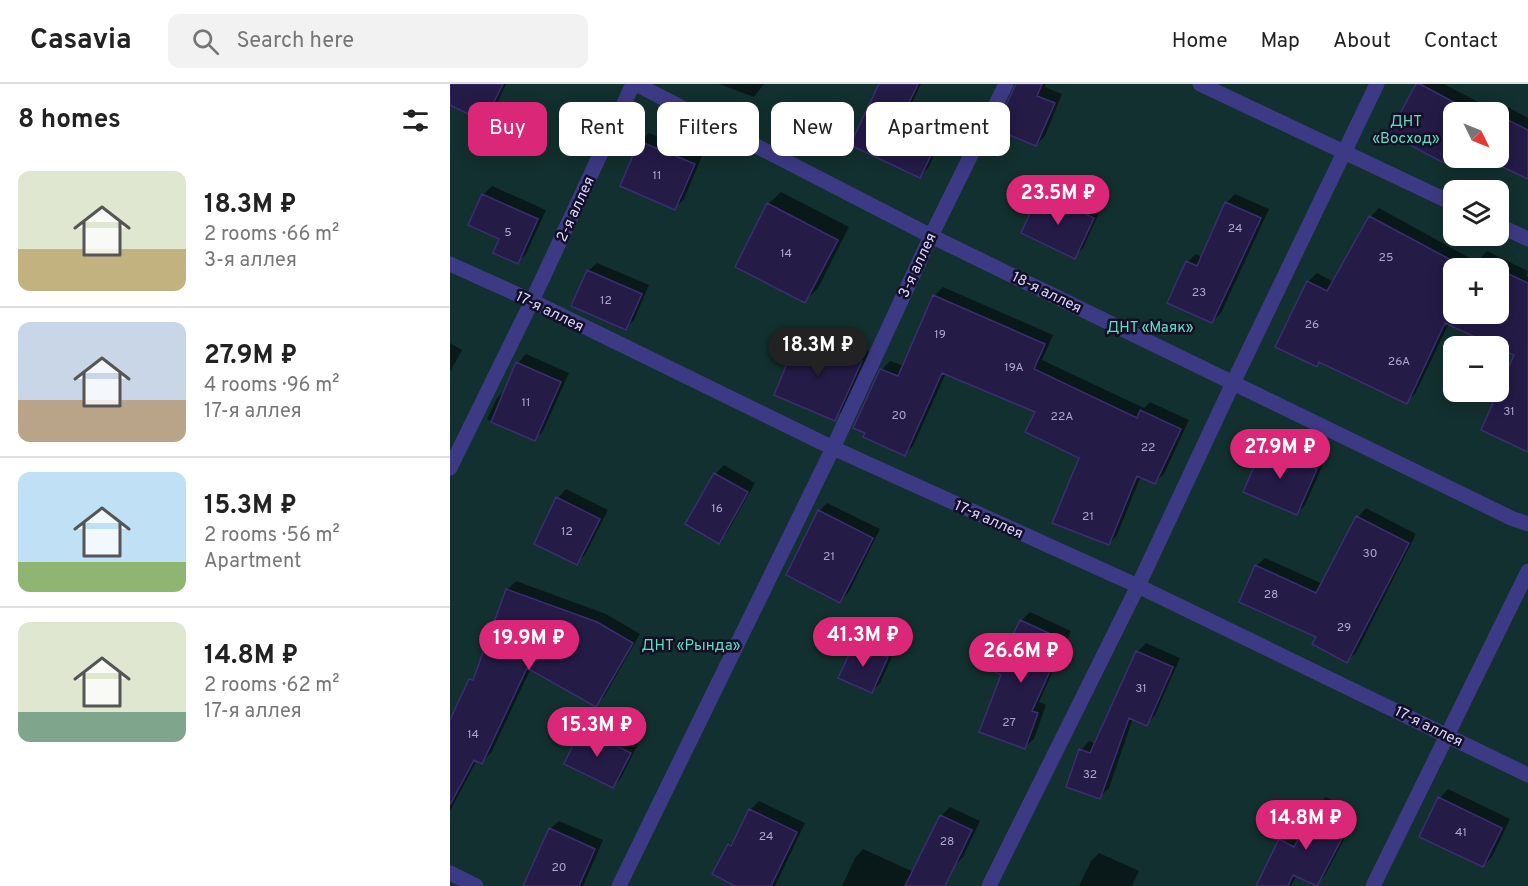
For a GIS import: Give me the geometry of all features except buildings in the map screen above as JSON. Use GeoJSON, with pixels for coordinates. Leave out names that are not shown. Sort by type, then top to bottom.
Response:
{"type":"FeatureCollection","features":[{"type":"Feature","properties":{"kind":"street","name":"18-я аллея"},"geometry":{"type":"LineString","coordinates":[[634,84],[931,236],[1528,524]]}},
{"type":"Feature","properties":{"kind":"street","name":"2-я аллея"},"geometry":{"type":"LineString","coordinates":[[450,468],[634,84]]}},
{"type":"Feature","properties":{"kind":"street","name":"3-я аллея"},"geometry":{"type":"LineString","coordinates":[[620,886],[833,448],[931,236],[1006,84]]}},
{"type":"Feature","properties":{"kind":"street"},"geometry":{"type":"LineString","coordinates":[[1200,84],[1443,199]]}},
{"type":"Feature","properties":{"kind":"street"},"geometry":{"type":"LineString","coordinates":[[989,886],[1138,586],[1377,84]]}},
{"type":"Feature","properties":{"kind":"street"},"geometry":{"type":"LineString","coordinates":[[1509,230],[1528,239]]}},
{"type":"Feature","properties":{"kind":"street","name":"17-я аллея"},"geometry":{"type":"LineString","coordinates":[[450,264],[532,301],[833,448],[1138,586],[1528,775]]}},
{"type":"Feature","properties":{"kind":"street"},"geometry":{"type":"LineString","coordinates":[[1373,886],[1528,571]]}},
{"type":"Feature","properties":{"kind":"street"},"geometry":{"type":"LineString","coordinates":[[450,873],[476,886]]}},
{"type":"Feature","properties":{"kind":"green space"},"geometry":{"type":"Polygon","coordinates":[[[450,84],[1528,84],[1528,886],[450,886],[450,84]]]}},
{"type":"Feature","properties":{"kind":"park label","name":"ДНТ «Восход»"},"geometry":{"type":"Point","coordinates":[1406,130]}},
{"type":"Feature","properties":{"kind":"park label","name":"ДНТ «Маяк»"},"geometry":{"type":"Point","coordinates":[1150,327]}},
{"type":"Feature","properties":{"kind":"park label","name":"ДНТ «Рында»"},"geometry":{"type":"Point","coordinates":[691,645]}}]}
